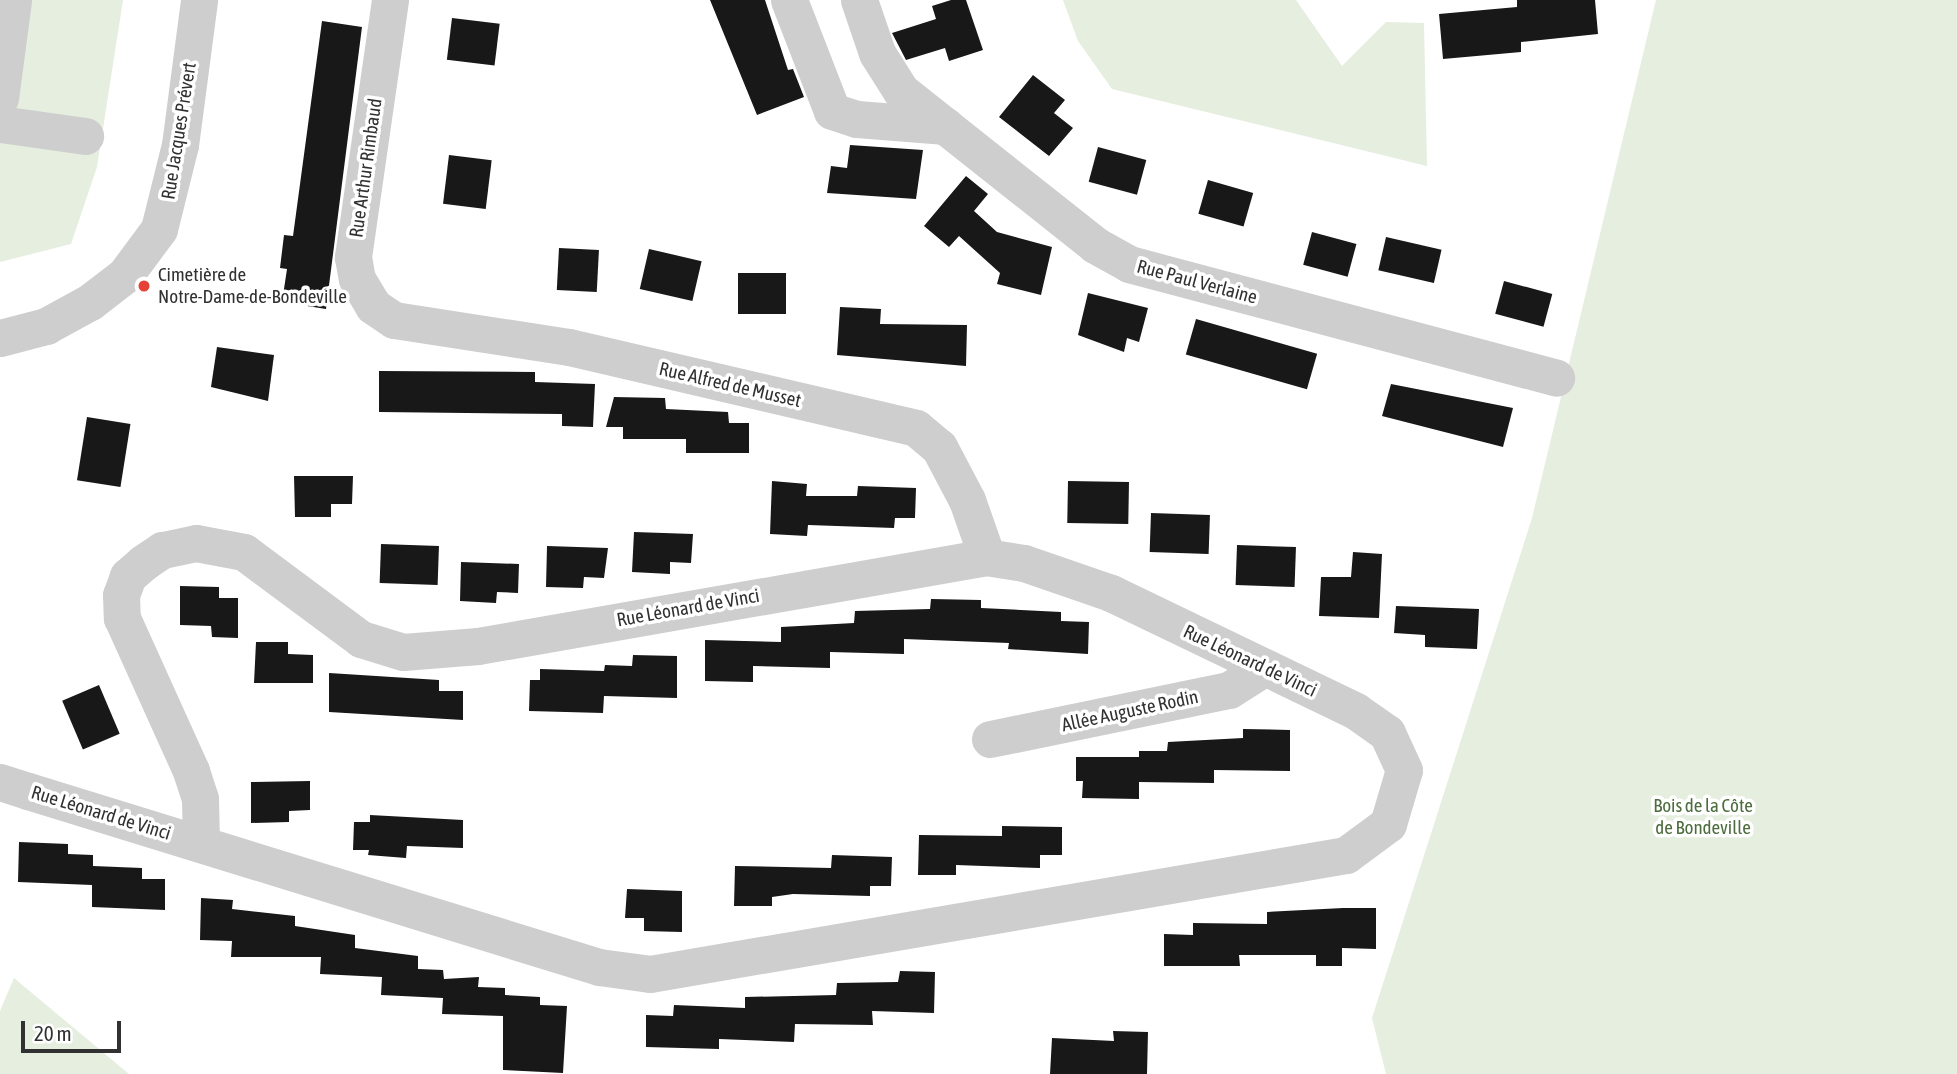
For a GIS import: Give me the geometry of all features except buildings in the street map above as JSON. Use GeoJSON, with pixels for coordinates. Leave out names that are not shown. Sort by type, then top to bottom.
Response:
{"type":"FeatureCollection","features":[{"type":"Feature","properties":{"kind":"street"},"geometry":{"type":"LineString","coordinates":[[0,98],[13,0]]}},
{"type":"Feature","properties":{"kind":"street","name":"Rue Jacques Prévert"},"geometry":{"type":"LineString","coordinates":[[0,338],[46,326],[90,302],[125,275],[159,229],[176,168],[199,0]]}},
{"type":"Feature","properties":{"kind":"street","name":"Rue Arthur Rimbaud"},"geometry":{"type":"LineString","coordinates":[[390,0],[353,257],[363,293],[394,320]]}},
{"type":"Feature","properties":{"kind":"street"},"geometry":{"type":"LineString","coordinates":[[789,0],[832,111],[857,119],[946,127]]}},
{"type":"Feature","properties":{"kind":"street","name":"Rue Paul Verlaine"},"geometry":{"type":"LineString","coordinates":[[859,0],[877,53],[901,91],[1095,245],[1129,264],[1556,378]]}},
{"type":"Feature","properties":{"kind":"street"},"geometry":{"type":"LineString","coordinates":[[0,124],[85,136]]}},
{"type":"Feature","properties":{"kind":"street","name":"Rue Alfred de Musset"},"geometry":{"type":"LineString","coordinates":[[394,320],[569,347],[916,428],[939,447],[967,499],[987,557]]}},
{"type":"Feature","properties":{"kind":"street","name":"Rue Léonard de Vinci"},"geometry":{"type":"LineString","coordinates":[[0,782],[599,967],[650,974],[1333,857],[1362,848],[1388,824],[1404,769],[1398,752],[1375,722],[1111,593],[1024,563],[987,557],[478,646],[403,652],[361,639],[244,552],[215,544],[162,550],[128,576],[121,595],[122,618],[191,771],[200,799],[201,844]]}},
{"type":"Feature","properties":{"kind":"street","name":"Allée Auguste Rodin"},"geometry":{"type":"LineString","coordinates":[[990,739],[1229,690],[1264,668]]}},
{"type":"Feature","properties":{"kind":"green space"},"geometry":{"type":"Polygon","coordinates":[[[0,0],[123,0],[97,167],[71,244],[0,262],[0,0]]]}},
{"type":"Feature","properties":{"kind":"green space"},"geometry":{"type":"Polygon","coordinates":[[[1063,0],[1296,0],[1342,66],[1386,22],[1424,23],[1427,166],[1112,89],[1078,41],[1063,0]]]}},
{"type":"Feature","properties":{"kind":"green space","name":"Bois de la Côte de Bondeville"},"geometry":{"type":"Polygon","coordinates":[[[1656,0],[1957,0],[1957,1074],[1386,1074],[1372,1018],[1532,518],[1656,0]]]}},
{"type":"Feature","properties":{"kind":"green space"},"geometry":{"type":"Polygon","coordinates":[[[14,978],[129,1074],[0,1074],[0,1011],[14,978]]]}},
{"type":"Feature","properties":{"kind":"place","name":"Cimetière de Notre-Dame-de-Bondeville"},"geometry":{"type":"Point","coordinates":[144,286]}}]}
